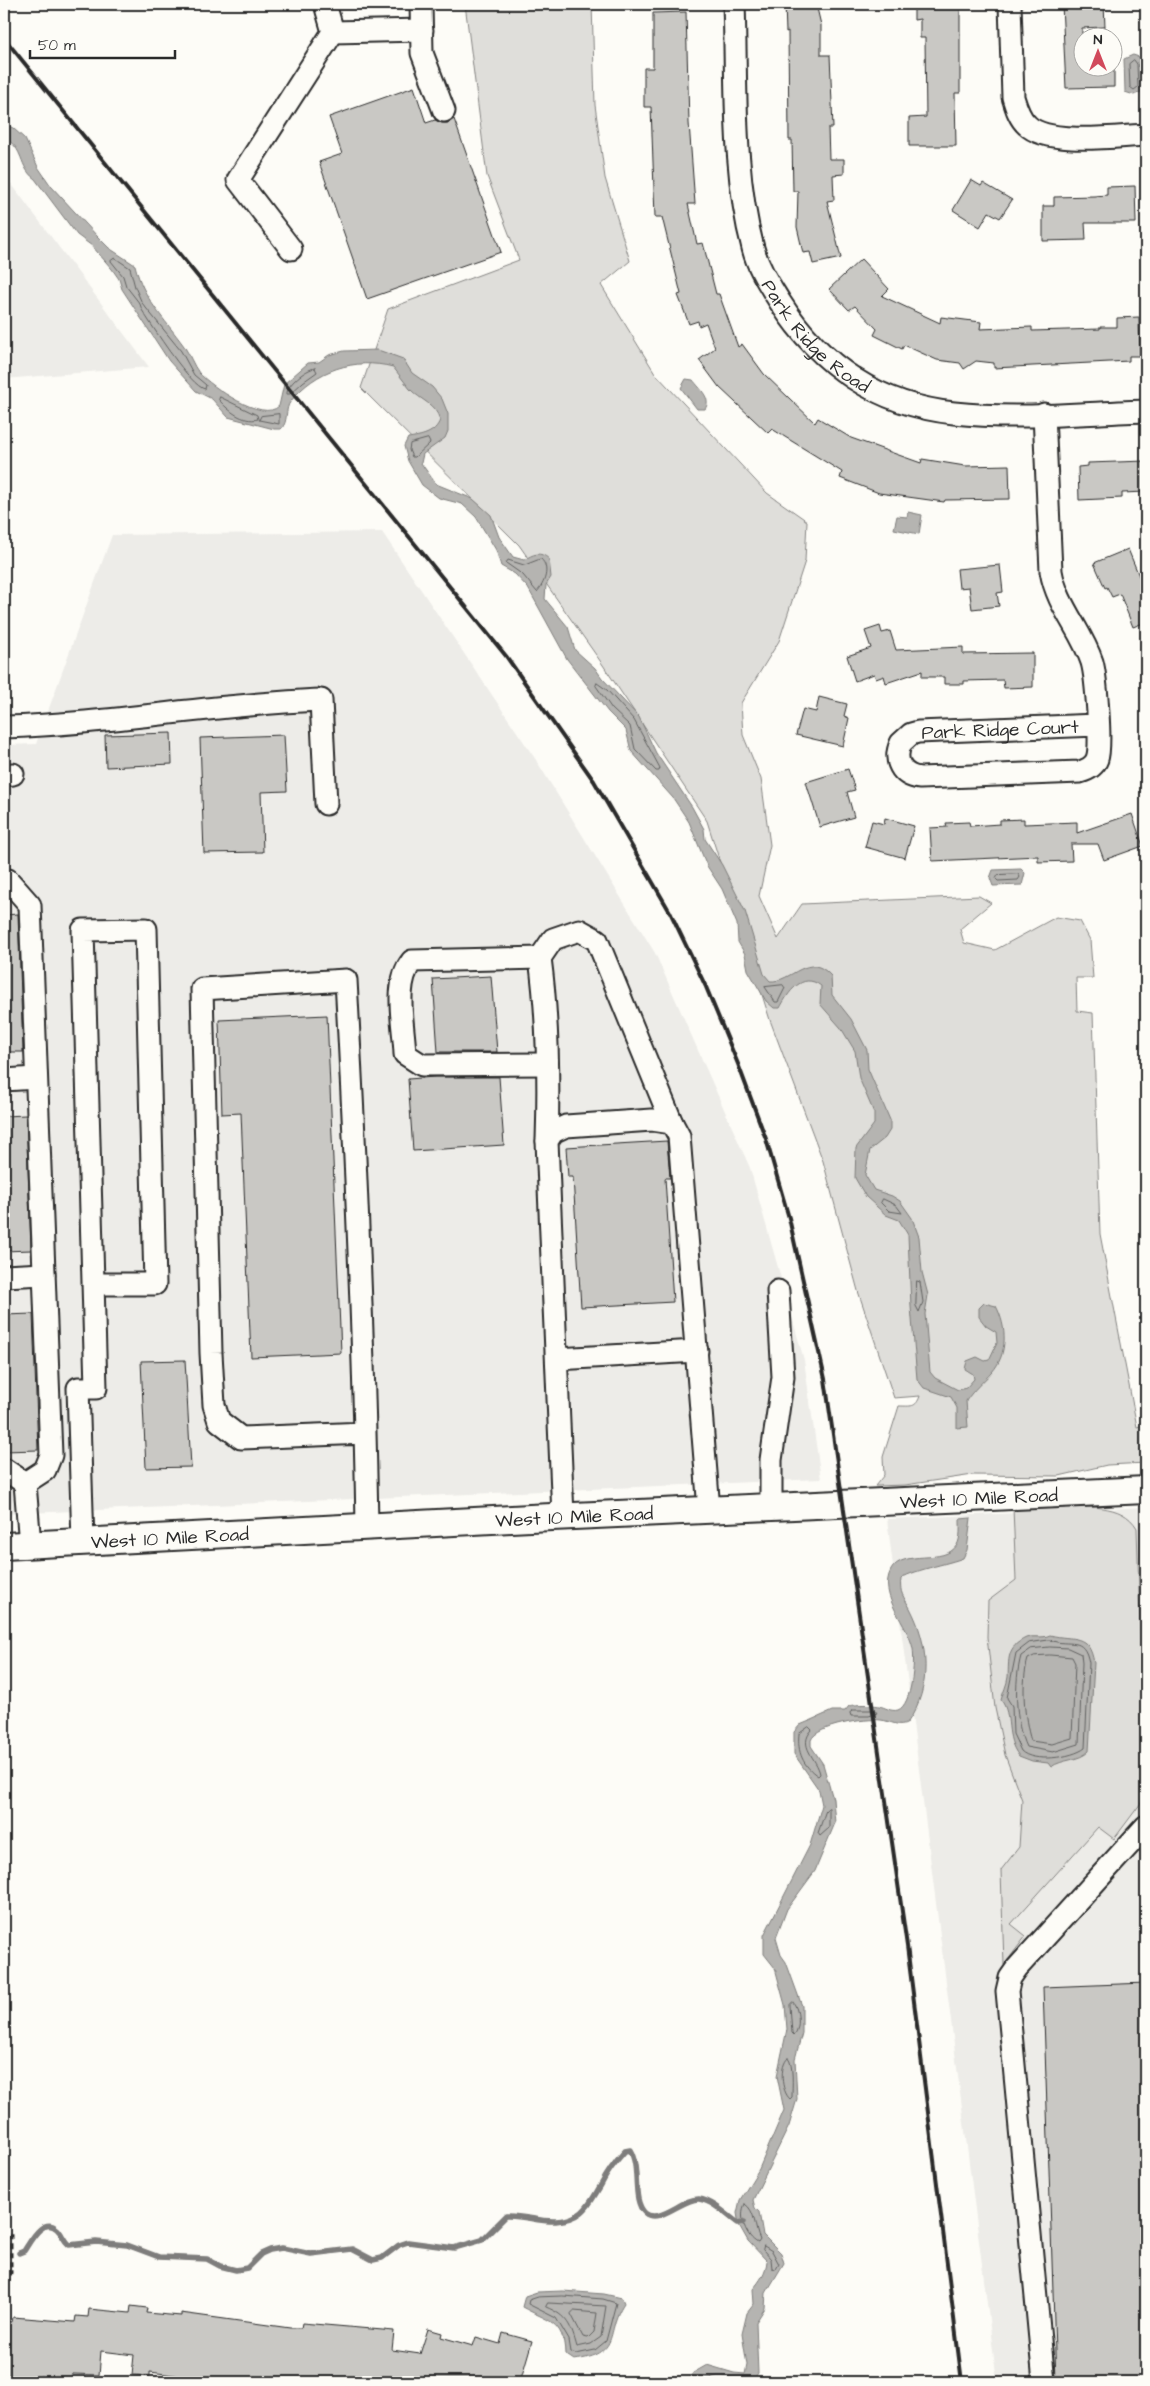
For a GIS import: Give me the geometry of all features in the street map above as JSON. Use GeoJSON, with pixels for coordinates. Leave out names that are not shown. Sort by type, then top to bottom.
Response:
{"type":"FeatureCollection","features":[{"type":"Feature","properties":{"kind":"main road","name":"West 10 Mile Road"},"geometry":{"type":"LineString","coordinates":[[4,1546],[563,1516],[1146,1490]]}},
{"type":"Feature","properties":{"kind":"street"},"geometry":{"type":"LineString","coordinates":[[291,249],[238,180],[333,32],[325,4]]}},
{"type":"Feature","properties":{"kind":"street"},"geometry":{"type":"LineString","coordinates":[[421,4],[422,53],[444,111]]}},
{"type":"Feature","properties":{"kind":"street","name":"Park Ridge Road"},"geometry":{"type":"LineString","coordinates":[[734,4],[739,157],[747,222],[763,276],[796,327],[815,349],[837,368],[877,391],[906,403],[952,413],[979,416],[1146,411]]}},
{"type":"Feature","properties":{"kind":"street"},"geometry":{"type":"LineString","coordinates":[[1010,4],[1014,97],[1020,115],[1028,127],[1045,134],[1067,137],[1146,135]]}},
{"type":"Feature","properties":{"kind":"street"},"geometry":{"type":"LineString","coordinates":[[333,32],[422,30]]}},
{"type":"Feature","properties":{"kind":"street","name":"Park Ridge Court"},"geometry":{"type":"LineString","coordinates":[[1044,414],[1052,578],[1060,603],[1083,641],[1092,664],[1097,726],[1097,761],[1080,772],[920,778],[906,773],[898,761],[901,743],[911,734],[918,732],[1097,726]]}},
{"type":"Feature","properties":{"kind":"street"},"geometry":{"type":"LineString","coordinates":[[4,727],[56,726],[252,705],[321,700],[326,804]]}},
{"type":"Feature","properties":{"kind":"street"},"geometry":{"type":"LineString","coordinates":[[4,880],[8,880],[30,905],[51,1455],[45,1470],[25,1483]]}},
{"type":"Feature","properties":{"kind":"street"},"geometry":{"type":"LineString","coordinates":[[83,1542],[78,1388],[96,1388],[93,1284],[83,930],[146,929],[155,1284],[93,1284]]}},
{"type":"Feature","properties":{"kind":"street"},"geometry":{"type":"LineString","coordinates":[[563,1516],[547,1141],[544,986],[540,958],[553,939],[578,930],[597,940],[679,1136],[709,1510]]}},
{"type":"Feature","properties":{"kind":"street"},"geometry":{"type":"LineString","coordinates":[[540,958],[412,961],[405,970],[402,985],[405,1054],[422,1065],[547,1064]]}},
{"type":"Feature","properties":{"kind":"street"},"geometry":{"type":"LineString","coordinates":[[365,1433],[241,1438],[219,1421],[214,1406],[211,1353],[202,989],[346,980],[358,1210],[365,1433],[367,1526]]}},
{"type":"Feature","properties":{"kind":"street"},"geometry":{"type":"LineString","coordinates":[[4,1080],[36,1078]]}},
{"type":"Feature","properties":{"kind":"street"},"geometry":{"type":"LineString","coordinates":[[547,1141],[553,1132],[566,1126],[652,1120],[672,1123]]}},
{"type":"Feature","properties":{"kind":"street"},"geometry":{"type":"LineString","coordinates":[[4,1276],[44,1274]]}},
{"type":"Feature","properties":{"kind":"street"},"geometry":{"type":"LineString","coordinates":[[771,1508],[771,1460],[783,1377],[778,1291]]}},
{"type":"Feature","properties":{"kind":"street"},"geometry":{"type":"LineString","coordinates":[[557,1359],[697,1352]]}},
{"type":"Feature","properties":{"kind":"street"},"geometry":{"type":"LineString","coordinates":[[4,1469],[25,1483]]}},
{"type":"Feature","properties":{"kind":"street"},"geometry":{"type":"LineString","coordinates":[[25,1483],[30,1545]]}},
{"type":"Feature","properties":{"kind":"street"},"geometry":{"type":"LineString","coordinates":[[1044,2382],[1007,1991],[1010,1978],[1017,1968],[1142,1839]]}},
{"type":"Feature","properties":{"kind":"path"},"geometry":{"type":"LineString","coordinates":[[4,2292],[11,2272],[11,2231]]}},
{"type":"Feature","properties":{"kind":"shaded area"},"geometry":{"type":"Polygon","coordinates":[[[465,4],[592,4],[595,105],[605,178],[630,261],[601,285],[655,373],[767,493],[807,521],[805,561],[779,641],[741,703],[743,735],[761,779],[770,845],[759,896],[778,939],[802,904],[979,896],[991,903],[960,929],[964,943],[995,950],[1056,917],[1080,921],[1090,940],[1093,978],[1076,978],[1077,1011],[1093,1013],[1100,1234],[1137,1427],[1146,1424],[1146,1463],[1107,1465],[1059,1476],[973,1475],[905,1485],[875,1486],[884,1475],[883,1457],[899,1406],[915,1404],[920,1396],[894,1398],[858,1291],[823,1161],[770,1020],[707,821],[603,665],[519,545],[361,388],[388,309],[519,260],[487,176],[465,4]]]}},
{"type":"Feature","properties":{"kind":"shaded area"},"geometry":{"type":"Polygon","coordinates":[[[4,174],[149,367],[4,379],[4,174]]]}},
{"type":"Feature","properties":{"kind":"shaded area"},"geometry":{"type":"Polygon","coordinates":[[[382,532],[536,760],[655,953],[750,1168],[804,1360],[821,1479],[4,1514],[4,745],[36,744],[112,535],[382,532]]]}},
{"type":"Feature","properties":{"kind":"shaded area"},"geometry":{"type":"Polygon","coordinates":[[[1059,1506],[1113,1510],[1130,1520],[1137,1528],[1145,1785],[1141,1803],[1114,1839],[1098,1827],[1011,1924],[1026,1936],[1004,1965],[1001,1870],[1019,1847],[1022,1800],[1005,1755],[995,1708],[987,1637],[988,1601],[1016,1580],[1013,1508],[1059,1506]]]}},
{"type":"Feature","properties":{"kind":"shaded area"},"geometry":{"type":"Polygon","coordinates":[[[1146,1507],[1146,2382],[997,2382],[887,1519],[1146,1507]]]}},
{"type":"Feature","properties":{"kind":"water"},"geometry":{"type":"Polygon","coordinates":[[[1133,55],[1142,58],[1143,91],[1134,95],[1125,92],[1124,59],[1133,55]]]}},
{"type":"Feature","properties":{"kind":"water"},"geometry":{"type":"Polygon","coordinates":[[[4,124],[13,128],[25,139],[38,167],[51,186],[97,236],[109,248],[135,265],[143,288],[184,346],[199,373],[225,394],[261,410],[271,410],[279,406],[284,384],[308,363],[319,362],[329,355],[344,351],[378,350],[403,359],[412,373],[432,387],[442,399],[448,414],[448,431],[445,438],[423,454],[421,463],[436,484],[473,499],[491,515],[499,537],[513,557],[524,560],[533,555],[540,554],[549,559],[551,577],[546,585],[545,599],[568,627],[575,650],[595,668],[639,717],[656,753],[692,807],[704,829],[705,839],[722,865],[745,911],[764,974],[770,981],[778,980],[800,970],[815,966],[823,969],[831,976],[832,995],[851,1019],[867,1050],[868,1069],[890,1120],[890,1130],[885,1138],[870,1150],[865,1175],[874,1190],[900,1201],[912,1218],[919,1237],[922,1272],[928,1295],[925,1314],[930,1372],[935,1378],[958,1390],[966,1388],[974,1379],[973,1374],[965,1369],[967,1361],[977,1357],[985,1361],[989,1360],[997,1343],[996,1332],[986,1326],[979,1317],[979,1308],[984,1303],[996,1306],[1000,1314],[1004,1331],[1001,1357],[992,1372],[966,1401],[968,1427],[957,1428],[957,1408],[951,1397],[924,1388],[917,1379],[908,1235],[899,1220],[886,1215],[866,1197],[855,1178],[856,1148],[874,1124],[874,1113],[859,1078],[855,1051],[841,1028],[820,1004],[821,986],[814,982],[802,982],[791,990],[780,1008],[774,1008],[766,1001],[748,970],[745,954],[738,942],[737,924],[722,889],[707,866],[689,822],[673,798],[631,751],[626,730],[608,712],[567,659],[528,588],[515,574],[501,566],[496,550],[476,517],[462,504],[439,498],[422,485],[408,461],[404,446],[408,438],[423,435],[435,428],[440,420],[438,414],[410,389],[393,367],[379,364],[364,364],[350,365],[337,369],[312,381],[289,404],[285,423],[281,429],[274,429],[228,417],[212,399],[196,391],[169,361],[122,289],[119,279],[112,269],[92,246],[77,235],[26,169],[19,152],[11,142],[4,138],[4,124]]]}},
{"type":"Feature","properties":{"kind":"water"},"geometry":{"type":"Polygon","coordinates":[[[686,379],[693,380],[704,394],[707,402],[705,409],[697,409],[681,388],[686,379]]]}},
{"type":"Feature","properties":{"kind":"water"},"geometry":{"type":"Polygon","coordinates":[[[908,512],[922,515],[919,534],[894,529],[897,516],[907,517],[908,512]]]}},
{"type":"Feature","properties":{"kind":"water"},"geometry":{"type":"Polygon","coordinates":[[[1021,869],[1025,873],[1022,885],[993,886],[990,878],[993,870],[1021,869]]]}},
{"type":"Feature","properties":{"kind":"water"},"geometry":{"type":"Polygon","coordinates":[[[971,1518],[967,1550],[963,1558],[911,1573],[901,1579],[903,1595],[921,1636],[925,1665],[921,1694],[916,1709],[908,1722],[905,1724],[895,1724],[881,1720],[854,1721],[822,1730],[811,1740],[811,1746],[823,1764],[833,1799],[835,1823],[815,1871],[787,1909],[776,1938],[802,2006],[802,2033],[795,2059],[797,2099],[789,2126],[753,2200],[755,2208],[759,2212],[763,2235],[781,2253],[784,2263],[766,2293],[765,2308],[756,2322],[758,2373],[754,2379],[717,2376],[712,2377],[708,2382],[687,2382],[693,2373],[707,2365],[734,2373],[745,2374],[747,2365],[742,2334],[747,2313],[754,2304],[753,2289],[762,2276],[767,2261],[748,2241],[739,2225],[737,2213],[740,2200],[759,2169],[784,2110],[777,2076],[787,2029],[785,2005],[775,1968],[764,1954],[764,1935],[810,1845],[822,1805],[819,1790],[794,1754],[794,1732],[800,1725],[832,1711],[845,1711],[849,1706],[872,1705],[890,1710],[898,1710],[903,1706],[907,1700],[912,1682],[913,1649],[888,1590],[891,1570],[897,1563],[905,1560],[943,1555],[951,1551],[957,1545],[959,1539],[960,1519],[971,1518]]]}},
{"type":"Feature","properties":{"kind":"water"},"geometry":{"type":"Polygon","coordinates":[[[1050,1635],[1073,1638],[1084,1642],[1092,1653],[1094,1663],[1089,1751],[1081,1757],[1055,1764],[1051,1767],[1048,1763],[1032,1761],[1019,1756],[1014,1749],[1007,1712],[1001,1700],[1007,1680],[1010,1654],[1015,1646],[1026,1638],[1050,1635]]]}},
{"type":"Feature","properties":{"kind":"water"},"geometry":{"type":"Polygon","coordinates":[[[563,2291],[604,2294],[622,2298],[624,2303],[618,2314],[610,2340],[600,2353],[574,2360],[565,2354],[564,2343],[558,2328],[546,2319],[522,2307],[525,2296],[537,2292],[563,2291]]]}},
{"type":"Feature","properties":{"kind":"building"},"geometry":{"type":"Polygon","coordinates":[[[785,4],[816,4],[821,25],[821,55],[830,55],[833,128],[828,128],[829,159],[844,159],[844,174],[833,175],[834,200],[827,201],[841,258],[813,264],[810,252],[803,253],[797,227],[798,191],[793,191],[792,140],[789,140],[788,31],[786,32],[785,4]]]}},
{"type":"Feature","properties":{"kind":"building"},"geometry":{"type":"Polygon","coordinates":[[[914,4],[960,4],[960,93],[955,93],[956,146],[909,146],[909,118],[926,117],[925,38],[920,38],[920,19],[914,20],[914,4]]]}},
{"type":"Feature","properties":{"kind":"building"},"geometry":{"type":"Polygon","coordinates":[[[1062,4],[1104,4],[1105,27],[1072,28],[1072,78],[1114,78],[1114,87],[1066,88],[1062,4]]]}},
{"type":"Feature","properties":{"kind":"building"},"geometry":{"type":"Polygon","coordinates":[[[686,12],[689,123],[695,204],[688,204],[697,244],[703,243],[716,294],[719,294],[738,347],[742,344],[764,374],[815,423],[818,418],[851,438],[921,463],[922,459],[965,466],[1009,465],[1010,499],[945,500],[944,502],[879,493],[840,478],[842,472],[772,429],[768,433],[719,387],[699,360],[715,348],[706,323],[699,326],[698,321],[689,324],[678,295],[681,294],[662,217],[655,217],[651,107],[644,107],[644,68],[653,68],[653,13],[686,12]]]}},
{"type":"Feature","properties":{"kind":"building"},"geometry":{"type":"Polygon","coordinates":[[[414,87],[426,123],[435,120],[448,123],[454,119],[501,252],[367,299],[319,162],[342,154],[329,117],[414,87]]]}},
{"type":"Feature","properties":{"kind":"building"},"geometry":{"type":"Polygon","coordinates":[[[971,180],[981,186],[983,183],[1012,200],[1000,218],[989,212],[980,227],[953,210],[971,180]]]}},
{"type":"Feature","properties":{"kind":"building"},"geometry":{"type":"Polygon","coordinates":[[[1135,186],[1136,223],[1085,223],[1086,240],[1043,241],[1043,206],[1054,206],[1054,197],[1107,195],[1107,187],[1135,186]]]}},
{"type":"Feature","properties":{"kind":"building"},"geometry":{"type":"Polygon","coordinates":[[[861,259],[889,289],[882,296],[940,323],[941,317],[981,322],[980,329],[1032,327],[1032,331],[1100,329],[1100,327],[1117,327],[1117,318],[1139,317],[1140,356],[1129,356],[1129,361],[994,368],[994,363],[976,361],[964,369],[960,363],[937,360],[904,345],[902,349],[874,335],[877,329],[855,306],[849,310],[829,289],[861,259]]]}},
{"type":"Feature","properties":{"kind":"building"},"geometry":{"type":"Polygon","coordinates":[[[1146,461],[1146,492],[1122,493],[1122,498],[1079,500],[1078,467],[1088,466],[1088,463],[1146,461]]]}},
{"type":"Feature","properties":{"kind":"building"},"geometry":{"type":"Polygon","coordinates":[[[1128,549],[1146,593],[1146,622],[1133,627],[1120,594],[1112,597],[1107,587],[1105,588],[1094,563],[1128,549]]]}},
{"type":"Feature","properties":{"kind":"building"},"geometry":{"type":"Polygon","coordinates":[[[1000,565],[1003,592],[997,593],[999,606],[972,609],[969,587],[959,588],[957,569],[1000,565]]]}},
{"type":"Feature","properties":{"kind":"building"},"geometry":{"type":"Polygon","coordinates":[[[880,626],[882,633],[890,631],[896,650],[963,647],[963,654],[1033,653],[1033,687],[1004,688],[1003,680],[964,681],[964,684],[944,684],[944,677],[922,677],[922,671],[886,683],[884,676],[876,679],[874,674],[855,681],[847,656],[871,648],[865,631],[880,626]]]}},
{"type":"Feature","properties":{"kind":"building"},"geometry":{"type":"Polygon","coordinates":[[[819,697],[847,704],[844,716],[849,718],[843,746],[796,735],[803,709],[816,712],[819,697]]]}},
{"type":"Feature","properties":{"kind":"building"},"geometry":{"type":"Polygon","coordinates":[[[171,733],[172,764],[106,767],[105,735],[171,733]]]}},
{"type":"Feature","properties":{"kind":"building"},"geometry":{"type":"Polygon","coordinates":[[[284,735],[287,791],[261,792],[263,852],[204,853],[200,738],[284,735]]]}},
{"type":"Feature","properties":{"kind":"building"},"geometry":{"type":"Polygon","coordinates":[[[848,769],[855,790],[847,792],[854,817],[820,827],[806,782],[848,769]]]}},
{"type":"Feature","properties":{"kind":"building"},"geometry":{"type":"Polygon","coordinates":[[[1132,814],[1143,846],[1104,860],[1098,844],[1071,844],[1072,861],[1038,862],[1038,856],[932,861],[930,828],[947,827],[946,823],[969,822],[970,826],[1000,824],[1000,820],[1024,819],[1024,824],[1077,822],[1077,833],[1132,814]]]}},
{"type":"Feature","properties":{"kind":"building"},"geometry":{"type":"Polygon","coordinates":[[[885,818],[914,826],[905,858],[865,847],[872,821],[884,824],[885,818]]]}},
{"type":"Feature","properties":{"kind":"building"},"geometry":{"type":"Polygon","coordinates":[[[18,914],[23,1052],[4,1052],[4,915],[18,914]]]}},
{"type":"Feature","properties":{"kind":"building"},"geometry":{"type":"Polygon","coordinates":[[[491,976],[497,1052],[438,1052],[433,979],[491,976]]]}},
{"type":"Feature","properties":{"kind":"building"},"geometry":{"type":"Polygon","coordinates":[[[327,1015],[341,1353],[251,1357],[241,1113],[222,1114],[219,1020],[327,1015]]]}},
{"type":"Feature","properties":{"kind":"building"},"geometry":{"type":"Polygon","coordinates":[[[499,1077],[504,1145],[413,1151],[408,1079],[499,1077]]]}},
{"type":"Feature","properties":{"kind":"building"},"geometry":{"type":"Polygon","coordinates":[[[26,1115],[31,1250],[4,1251],[4,1116],[26,1115]]]}},
{"type":"Feature","properties":{"kind":"building"},"geometry":{"type":"Polygon","coordinates":[[[667,1141],[670,1178],[665,1178],[673,1302],[581,1307],[573,1177],[568,1177],[566,1147],[667,1141]]]}},
{"type":"Feature","properties":{"kind":"building"},"geometry":{"type":"Polygon","coordinates":[[[33,1314],[38,1450],[4,1451],[4,1315],[33,1314]]]}},
{"type":"Feature","properties":{"kind":"building"},"geometry":{"type":"Polygon","coordinates":[[[185,1360],[191,1467],[146,1468],[141,1361],[185,1360]]]}},
{"type":"Feature","properties":{"kind":"building"},"geometry":{"type":"Polygon","coordinates":[[[1146,1983],[1146,2382],[1056,2382],[1043,1987],[1146,1983]]]}},
{"type":"Feature","properties":{"kind":"building"},"geometry":{"type":"Polygon","coordinates":[[[131,2306],[147,2308],[146,2313],[181,2316],[181,2313],[290,2328],[301,2328],[302,2323],[394,2331],[392,2350],[420,2354],[428,2329],[442,2333],[441,2337],[473,2346],[476,2337],[500,2344],[503,2333],[532,2341],[520,2382],[203,2382],[180,2380],[181,2376],[150,2372],[150,2376],[132,2375],[134,2355],[101,2351],[99,2375],[72,2374],[71,2380],[40,2376],[39,2382],[4,2379],[4,2321],[12,2322],[13,2317],[75,2322],[76,2316],[88,2317],[89,2309],[130,2313],[131,2306]]]}},
{"type":"Feature","properties":{"kind":"waterway"},"geometry":{"type":"LineString","coordinates":[[19,2253],[24,2251],[37,2232],[47,2226],[57,2229],[69,2245],[96,2242],[127,2245],[159,2257],[207,2259],[220,2266],[236,2270],[247,2268],[261,2254],[282,2248],[311,2254],[352,2249],[373,2260],[382,2258],[399,2245],[408,2242],[454,2248],[482,2240],[506,2216],[556,2221],[565,2220],[579,2214],[588,2205],[618,2159],[625,2151],[630,2150],[635,2166],[638,2200],[645,2213],[657,2216],[686,2202],[699,2199],[715,2205],[738,2223],[744,2222]]}},
{"type":"Feature","properties":{"kind":"railway"},"geometry":{"type":"LineString","coordinates":[[4,38],[506,656],[594,781],[670,912],[706,987],[738,1064],[766,1139],[789,1218],[825,1379],[907,1946],[962,2382]]}}]}
